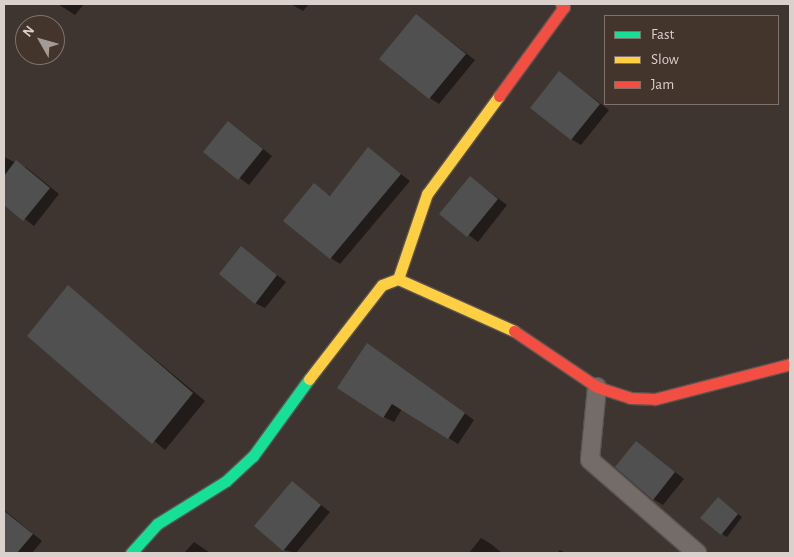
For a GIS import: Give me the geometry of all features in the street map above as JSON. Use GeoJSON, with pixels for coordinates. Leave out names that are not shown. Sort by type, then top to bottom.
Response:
{"type":"FeatureCollection","features":[{"type":"Feature","properties":{"kind":"main road"},"geometry":{"type":"LineString","coordinates":[[398,279],[427,194],[564,7],[561,4]]}},
{"type":"Feature","properties":{"kind":"main road"},"geometry":{"type":"LineString","coordinates":[[131,553],[157,524],[226,482],[253,456],[354,318],[382,285],[398,279],[527,337],[597,387],[630,398],[655,399],[790,364]]}},
{"type":"Feature","properties":{"kind":"lane"},"geometry":{"type":"LineString","coordinates":[[597,387],[590,460],[697,553]]}},
{"type":"Feature","properties":{"kind":"building"},"geometry":{"type":"Polygon","coordinates":[[[416,14],[466,54],[429,99],[379,59],[416,14]]]}},
{"type":"Feature","properties":{"kind":"building"},"geometry":{"type":"Polygon","coordinates":[[[559,71],[600,104],[571,140],[530,108],[559,71]]]}},
{"type":"Feature","properties":{"kind":"building"},"geometry":{"type":"Polygon","coordinates":[[[228,121],[263,149],[238,180],[203,152],[228,121]]]}},
{"type":"Feature","properties":{"kind":"building"},"geometry":{"type":"Polygon","coordinates":[[[368,147],[401,174],[330,259],[283,221],[314,183],[330,196],[368,147]]]}},
{"type":"Feature","properties":{"kind":"building"},"geometry":{"type":"Polygon","coordinates":[[[16,160],[50,188],[23,221],[4,205],[4,176],[16,160]]]}},
{"type":"Feature","properties":{"kind":"building"},"geometry":{"type":"Polygon","coordinates":[[[470,176],[498,199],[467,237],[439,214],[470,176]]]}},
{"type":"Feature","properties":{"kind":"building"},"geometry":{"type":"Polygon","coordinates":[[[241,246],[277,275],[255,304],[219,274],[241,246]]]}},
{"type":"Feature","properties":{"kind":"building"},"geometry":{"type":"Polygon","coordinates":[[[68,285],[193,393],[152,444],[27,336],[68,285]]]}},
{"type":"Feature","properties":{"kind":"building"},"geometry":{"type":"Polygon","coordinates":[[[367,343],[465,413],[448,439],[392,404],[383,418],[337,388],[367,343]]]}},
{"type":"Feature","properties":{"kind":"building"},"geometry":{"type":"Polygon","coordinates":[[[636,441],[675,472],[653,500],[615,467],[636,441]]]}},
{"type":"Feature","properties":{"kind":"building"},"geometry":{"type":"Polygon","coordinates":[[[292,481],[321,505],[283,551],[254,526],[292,481]]]}},
{"type":"Feature","properties":{"kind":"building"},"geometry":{"type":"Polygon","coordinates":[[[718,497],[738,514],[721,535],[700,518],[718,497]]]}},
{"type":"Feature","properties":{"kind":"building"},"geometry":{"type":"Polygon","coordinates":[[[4,511],[33,534],[17,553],[4,553],[4,511]]]}},
{"type":"Feature","properties":{"kind":"traffic: fast"},"geometry":{"type":"LineString","coordinates":[[131,553],[157,524],[226,481],[253,456],[309,379]]}},
{"type":"Feature","properties":{"kind":"traffic: slow"},"geometry":{"type":"LineString","coordinates":[[398,279],[427,194],[499,96]]}},
{"type":"Feature","properties":{"kind":"traffic: slow"},"geometry":{"type":"LineString","coordinates":[[309,379],[382,285],[398,279],[514,331]]}},
{"type":"Feature","properties":{"kind":"traffic: jam"},"geometry":{"type":"LineString","coordinates":[[499,96],[564,7],[561,4]]}},
{"type":"Feature","properties":{"kind":"traffic: jam"},"geometry":{"type":"LineString","coordinates":[[514,331],[597,387],[630,398],[655,399],[790,364]]}}]}
